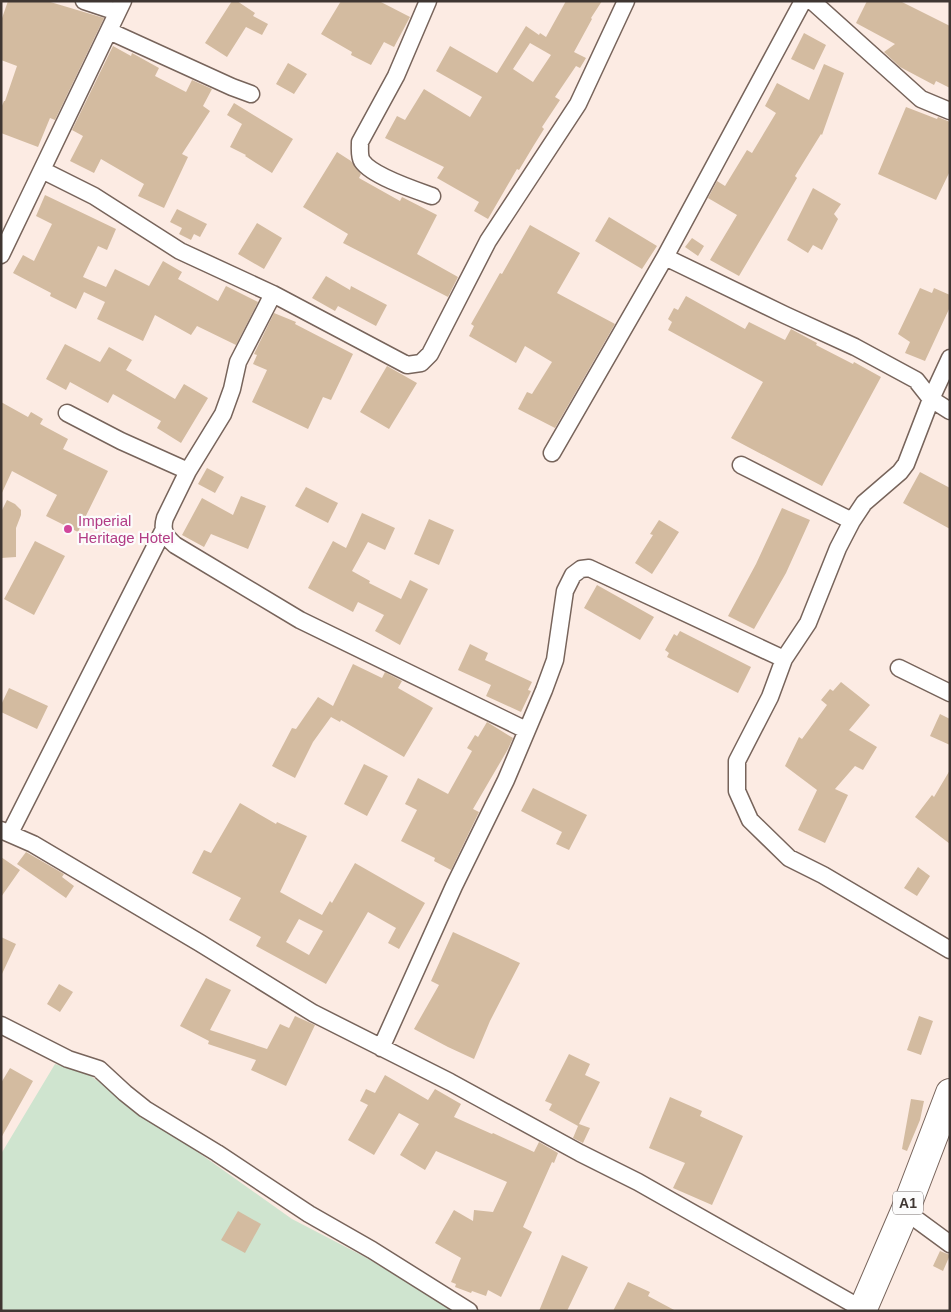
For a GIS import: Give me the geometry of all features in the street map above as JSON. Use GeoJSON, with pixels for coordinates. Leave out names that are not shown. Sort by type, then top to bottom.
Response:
{"type":"FeatureCollection","features":[{"type":"Feature","properties":{"kind":"highway","name":"A1"},"geometry":{"type":"LineString","coordinates":[[862,1310],[905,1211],[950,1093]]}},
{"type":"Feature","properties":{"kind":"street"},"geometry":{"type":"LineString","coordinates":[[1,255],[120,7],[84,1]]}},
{"type":"Feature","properties":{"kind":"street"},"geometry":{"type":"LineString","coordinates":[[42,170],[94,196],[180,251],[273,294],[407,365],[421,363],[430,354],[488,242],[578,104],[626,1]]}},
{"type":"Feature","properties":{"kind":"street"},"geometry":{"type":"LineString","coordinates":[[552,453],[665,257],[803,1]]}},
{"type":"Feature","properties":{"kind":"street"},"geometry":{"type":"LineString","coordinates":[[812,1],[921,99],[950,111]]}},
{"type":"Feature","properties":{"kind":"street"},"geometry":{"type":"LineString","coordinates":[[423,3],[396,76],[360,142],[360,154],[363,162],[374,171],[432,196]]}},
{"type":"Feature","properties":{"kind":"street"},"geometry":{"type":"LineString","coordinates":[[109,31],[251,94]]}},
{"type":"Feature","properties":{"kind":"street"},"geometry":{"type":"LineString","coordinates":[[665,257],[855,347],[916,380],[931,399],[950,411]]}},
{"type":"Feature","properties":{"kind":"street"},"geometry":{"type":"LineString","coordinates":[[273,294],[238,362],[224,414],[188,471],[164,518],[162,525],[167,538],[175,545],[300,620],[526,730]]}},
{"type":"Feature","properties":{"kind":"street"},"geometry":{"type":"LineString","coordinates":[[916,380],[948,363]]}},
{"type":"Feature","properties":{"kind":"street"},"geometry":{"type":"LineString","coordinates":[[948,363],[931,399],[906,464],[900,472],[864,503],[838,548],[808,624],[784,659],[770,697],[737,761],[736,790],[750,820],[789,858],[823,875],[950,950]]}},
{"type":"Feature","properties":{"kind":"street"},"geometry":{"type":"LineString","coordinates":[[67,413],[121,441],[188,471]]}},
{"type":"Feature","properties":{"kind":"street"},"geometry":{"type":"LineString","coordinates":[[740,465],[852,521]]}},
{"type":"Feature","properties":{"kind":"street"},"geometry":{"type":"LineString","coordinates":[[163,530],[6,832],[33,844],[200,943],[313,1013],[450,1082],[580,1153],[638,1182],[862,1310]]}},
{"type":"Feature","properties":{"kind":"street"},"geometry":{"type":"LineString","coordinates":[[381,1048],[454,886],[506,780],[555,660],[565,591],[573,575],[581,569],[589,568],[784,659]]}},
{"type":"Feature","properties":{"kind":"street"},"geometry":{"type":"LineString","coordinates":[[899,668],[950,693]]}},
{"type":"Feature","properties":{"kind":"street"},"geometry":{"type":"LineString","coordinates":[[1,1025],[68,1059],[99,1069],[145,1109],[309,1214],[372,1250],[469,1311]]}},
{"type":"Feature","properties":{"kind":"street"},"geometry":{"type":"LineString","coordinates":[[905,1211],[950,1244]]}},
{"type":"Feature","properties":{"kind":"green space"},"geometry":{"type":"Polygon","coordinates":[[[55,1064],[88,1074],[292,1219],[365,1257],[457,1311],[1,1311],[1,1154],[55,1064]]]}},
{"type":"Feature","properties":{"kind":"building"},"geometry":{"type":"Polygon","coordinates":[[[8,1],[47,1],[104,18],[55,120],[50,118],[38,147],[1,133],[1,108],[17,66],[1,60],[1,21],[8,1]]]}},
{"type":"Feature","properties":{"kind":"building"},"geometry":{"type":"Polygon","coordinates":[[[232,1],[237,1],[255,13],[253,16],[268,24],[262,35],[246,27],[227,57],[205,43],[232,1]]]}},
{"type":"Feature","properties":{"kind":"building"},"geometry":{"type":"Polygon","coordinates":[[[341,1],[379,1],[410,17],[394,47],[384,42],[371,65],[351,55],[352,52],[321,34],[341,1]]]}},
{"type":"Feature","properties":{"kind":"building"},"geometry":{"type":"Polygon","coordinates":[[[566,1],[602,1],[574,52],[586,58],[580,68],[576,66],[555,97],[560,100],[488,219],[474,211],[479,202],[437,178],[444,167],[385,138],[397,116],[405,120],[424,89],[470,117],[482,97],[436,71],[450,46],[497,73],[526,26],[539,35],[540,33],[546,37],[566,1]],[[530,43],[513,69],[533,82],[551,55],[530,43]]]}},
{"type":"Feature","properties":{"kind":"building"},"geometry":{"type":"Polygon","coordinates":[[[867,1],[900,1],[950,26],[950,88],[936,81],[934,85],[900,67],[884,52],[895,44],[856,23],[867,1]]]}},
{"type":"Feature","properties":{"kind":"building"},"geometry":{"type":"Polygon","coordinates":[[[804,33],[826,45],[814,70],[791,59],[804,33]]]}},
{"type":"Feature","properties":{"kind":"building"},"geometry":{"type":"Polygon","coordinates":[[[113,46],[131,56],[132,53],[159,68],[155,76],[186,92],[192,80],[212,89],[203,106],[210,111],[182,154],[188,157],[164,208],[138,196],[144,184],[101,159],[94,173],[70,161],[83,136],[72,130],[113,46]]]}},
{"type":"Feature","properties":{"kind":"building"},"geometry":{"type":"Polygon","coordinates":[[[288,63],[307,74],[294,94],[276,84],[288,63]]]}},
{"type":"Feature","properties":{"kind":"building"},"geometry":{"type":"Polygon","coordinates":[[[824,64],[844,73],[822,135],[795,176],[797,178],[739,276],[710,260],[737,215],[708,198],[717,181],[725,186],[747,150],[752,153],[776,113],[765,106],[777,83],[809,100],[824,64]]]}},
{"type":"Feature","properties":{"kind":"building"},"geometry":{"type":"Polygon","coordinates":[[[234,103],[293,139],[272,173],[246,155],[230,147],[242,124],[227,115],[234,103]]]}},
{"type":"Feature","properties":{"kind":"building"},"geometry":{"type":"Polygon","coordinates":[[[906,107],[950,122],[950,171],[936,200],[878,174],[906,107]]]}},
{"type":"Feature","properties":{"kind":"building"},"geometry":{"type":"Polygon","coordinates":[[[337,152],[351,161],[361,174],[359,178],[400,201],[402,197],[437,215],[417,254],[458,277],[448,297],[343,243],[348,234],[303,207],[337,152]]]}},
{"type":"Feature","properties":{"kind":"building"},"geometry":{"type":"Polygon","coordinates":[[[813,188],[841,204],[834,214],[838,219],[822,250],[813,245],[808,253],[787,240],[813,188]]]}},
{"type":"Feature","properties":{"kind":"building"},"geometry":{"type":"Polygon","coordinates":[[[45,195],[116,229],[107,250],[98,246],[83,277],[106,287],[115,269],[149,286],[163,261],[182,272],[178,279],[218,301],[226,286],[258,302],[236,345],[197,326],[191,335],[155,315],[143,341],[97,319],[105,302],[84,292],[76,309],[50,296],[51,293],[13,273],[23,255],[34,261],[52,224],[36,216],[45,195]]]}},
{"type":"Feature","properties":{"kind":"building"},"geometry":{"type":"Polygon","coordinates":[[[177,209],[207,224],[200,237],[194,234],[191,240],[179,234],[182,228],[170,222],[177,209]]]}},
{"type":"Feature","properties":{"kind":"building"},"geometry":{"type":"Polygon","coordinates":[[[609,217],[657,246],[642,269],[595,241],[609,217]]]}},
{"type":"Feature","properties":{"kind":"building"},"geometry":{"type":"Polygon","coordinates":[[[257,223],[282,238],[264,269],[238,254],[257,223]]]}},
{"type":"Feature","properties":{"kind":"building"},"geometry":{"type":"Polygon","coordinates":[[[530,225],[580,253],[557,293],[615,324],[555,428],[518,409],[527,392],[532,394],[552,362],[525,346],[516,363],[469,336],[474,326],[471,324],[530,225]]]}},
{"type":"Feature","properties":{"kind":"building"},"geometry":{"type":"Polygon","coordinates":[[[692,238],[704,246],[698,256],[685,247],[692,238]]]}},
{"type":"Feature","properties":{"kind":"building"},"geometry":{"type":"Polygon","coordinates":[[[326,276],[350,290],[351,286],[387,305],[376,326],[338,306],[335,311],[312,298],[326,276]]]}},
{"type":"Feature","properties":{"kind":"building"},"geometry":{"type":"Polygon","coordinates":[[[920,288],[932,293],[934,288],[950,295],[950,307],[925,361],[905,353],[910,342],[898,334],[920,288]]]}},
{"type":"Feature","properties":{"kind":"building"},"geometry":{"type":"Polygon","coordinates":[[[686,296],[745,329],[749,322],[785,340],[791,329],[817,343],[816,345],[853,364],[854,362],[881,377],[822,486],[731,438],[763,382],[668,330],[672,322],[668,319],[674,308],[678,310],[686,296]]]}},
{"type":"Feature","properties":{"kind":"building"},"geometry":{"type":"Polygon","coordinates":[[[274,313],[296,322],[295,324],[353,354],[331,400],[323,397],[308,429],[252,402],[267,370],[253,364],[257,355],[254,354],[274,313]]]}},
{"type":"Feature","properties":{"kind":"building"},"geometry":{"type":"Polygon","coordinates":[[[65,344],[100,362],[109,347],[132,360],[126,370],[175,399],[184,384],[208,398],[181,443],[157,428],[161,421],[113,394],[108,403],[70,382],[66,390],[46,379],[65,344]]]}},
{"type":"Feature","properties":{"kind":"building"},"geometry":{"type":"Polygon","coordinates":[[[387,366],[417,383],[389,429],[360,412],[387,366]]]}},
{"type":"Feature","properties":{"kind":"building"},"geometry":{"type":"Polygon","coordinates":[[[1,402],[28,417],[31,412],[43,419],[40,424],[68,439],[63,449],[108,471],[78,532],[46,516],[57,495],[12,471],[1,495],[1,402]]]}},
{"type":"Feature","properties":{"kind":"building"},"geometry":{"type":"Polygon","coordinates":[[[207,468],[224,477],[215,493],[198,484],[207,468]]]}},
{"type":"Feature","properties":{"kind":"building"},"geometry":{"type":"Polygon","coordinates":[[[920,472],[950,488],[950,529],[903,503],[920,472]]]}},
{"type":"Feature","properties":{"kind":"building"},"geometry":{"type":"Polygon","coordinates":[[[306,487],[338,503],[328,523],[295,506],[306,487]]]}},
{"type":"Feature","properties":{"kind":"building"},"geometry":{"type":"Polygon","coordinates":[[[241,496],[266,506],[248,549],[211,534],[204,547],[182,535],[202,498],[233,515],[241,496]]]}},
{"type":"Feature","properties":{"kind":"building"},"geometry":{"type":"Polygon","coordinates":[[[7,500],[21,510],[21,515],[16,528],[16,557],[1,558],[1,512],[7,500]]]}},
{"type":"Feature","properties":{"kind":"building"},"geometry":{"type":"Polygon","coordinates":[[[782,508],[810,520],[786,573],[754,629],[728,616],[756,564],[782,508]]]}},
{"type":"Feature","properties":{"kind":"building"},"geometry":{"type":"Polygon","coordinates":[[[362,513],[395,528],[385,550],[368,542],[352,571],[370,581],[369,583],[401,599],[410,580],[428,589],[400,645],[375,631],[384,615],[358,602],[353,612],[308,588],[333,541],[346,548],[362,513]]]}},
{"type":"Feature","properties":{"kind":"building"},"geometry":{"type":"Polygon","coordinates":[[[429,519],[454,530],[439,565],[414,554],[429,519]]]}},
{"type":"Feature","properties":{"kind":"building"},"geometry":{"type":"Polygon","coordinates":[[[659,520],[679,532],[652,574],[635,563],[653,535],[650,534],[659,520]]]}},
{"type":"Feature","properties":{"kind":"building"},"geometry":{"type":"Polygon","coordinates":[[[35,541],[65,556],[34,615],[4,599],[35,541]]]}},
{"type":"Feature","properties":{"kind":"building"},"geometry":{"type":"Polygon","coordinates":[[[597,585],[654,617],[640,640],[584,608],[597,585]]]}},
{"type":"Feature","properties":{"kind":"building"},"geometry":{"type":"Polygon","coordinates":[[[680,631],[751,667],[738,693],[667,657],[669,653],[665,650],[674,634],[677,636],[680,631]]]}},
{"type":"Feature","properties":{"kind":"building"},"geometry":{"type":"Polygon","coordinates":[[[470,644],[488,653],[485,660],[532,682],[528,690],[531,691],[521,712],[486,696],[491,685],[458,670],[470,644]]]}},
{"type":"Feature","properties":{"kind":"building"},"geometry":{"type":"Polygon","coordinates":[[[353,664],[382,678],[385,672],[402,681],[398,688],[433,708],[404,757],[341,720],[340,722],[331,717],[313,742],[295,778],[272,766],[292,728],[296,729],[318,697],[333,706],[353,664]]]}},
{"type":"Feature","properties":{"kind":"building"},"geometry":{"type":"Polygon","coordinates":[[[841,682],[870,705],[849,730],[877,747],[863,770],[855,766],[835,789],[848,795],[825,843],[798,830],[817,790],[785,766],[799,737],[802,739],[827,705],[821,700],[830,689],[833,691],[841,682]]]}},
{"type":"Feature","properties":{"kind":"building"},"geometry":{"type":"Polygon","coordinates":[[[9,688],[48,706],[37,729],[1,712],[1,705],[9,688]]]}},
{"type":"Feature","properties":{"kind":"building"},"geometry":{"type":"Polygon","coordinates":[[[940,714],[950,719],[950,745],[930,736],[940,714]]]}},
{"type":"Feature","properties":{"kind":"building"},"geometry":{"type":"Polygon","coordinates":[[[487,722],[513,738],[473,809],[479,812],[451,870],[434,861],[435,858],[401,841],[417,810],[405,804],[418,778],[448,794],[472,751],[467,748],[475,735],[478,737],[487,722]]]}},
{"type":"Feature","properties":{"kind":"building"},"geometry":{"type":"Polygon","coordinates":[[[364,764],[388,776],[367,816],[344,804],[364,764]]]}},
{"type":"Feature","properties":{"kind":"building"},"geometry":{"type":"Polygon","coordinates":[[[950,770],[950,844],[915,817],[932,795],[934,797],[950,770]]]}},
{"type":"Feature","properties":{"kind":"building"},"geometry":{"type":"Polygon","coordinates":[[[533,788],[587,815],[569,850],[556,844],[562,832],[521,811],[533,788]]]}},
{"type":"Feature","properties":{"kind":"building"},"geometry":{"type":"Polygon","coordinates":[[[240,803],[276,824],[277,822],[307,836],[280,892],[322,915],[330,901],[332,903],[355,863],[425,903],[399,949],[388,943],[396,928],[368,912],[326,984],[256,946],[261,937],[229,920],[241,898],[192,873],[204,850],[211,853],[240,803]],[[299,919],[286,942],[309,955],[323,931],[299,919]]]}},
{"type":"Feature","properties":{"kind":"building"},"geometry":{"type":"Polygon","coordinates":[[[26,852],[64,874],[62,877],[74,886],[66,898],[17,864],[26,852]]]}},
{"type":"Feature","properties":{"kind":"building"},"geometry":{"type":"Polygon","coordinates":[[[1,857],[20,870],[1,897],[1,857]]]}},
{"type":"Feature","properties":{"kind":"building"},"geometry":{"type":"Polygon","coordinates":[[[918,867],[930,876],[917,896],[904,888],[918,867]]]}},
{"type":"Feature","properties":{"kind":"building"},"geometry":{"type":"Polygon","coordinates":[[[453,932],[520,963],[490,1021],[474,1059],[414,1029],[439,985],[431,981],[453,932]]]}},
{"type":"Feature","properties":{"kind":"building"},"geometry":{"type":"Polygon","coordinates":[[[1,937],[16,944],[1,976],[1,937]]]}},
{"type":"Feature","properties":{"kind":"building"},"geometry":{"type":"Polygon","coordinates":[[[206,978],[231,990],[210,1030],[267,1049],[280,1024],[289,1028],[295,1016],[315,1025],[286,1086],[251,1070],[256,1060],[208,1044],[209,1041],[180,1026],[206,978]]]}},
{"type":"Feature","properties":{"kind":"building"},"geometry":{"type":"Polygon","coordinates":[[[59,984],[73,992],[60,1012],[47,1004],[59,984]]]}},
{"type":"Feature","properties":{"kind":"building"},"geometry":{"type":"Polygon","coordinates":[[[919,1016],[933,1021],[921,1055],[907,1050],[919,1016]]]}},
{"type":"Feature","properties":{"kind":"building"},"geometry":{"type":"Polygon","coordinates":[[[569,1054],[590,1064],[585,1075],[600,1082],[579,1124],[590,1128],[583,1143],[573,1138],[578,1126],[549,1110],[552,1104],[545,1101],[569,1054]]]}},
{"type":"Feature","properties":{"kind":"building"},"geometry":{"type":"Polygon","coordinates":[[[10,1068],[33,1081],[1,1138],[1,1083],[10,1068]]]}},
{"type":"Feature","properties":{"kind":"building"},"geometry":{"type":"Polygon","coordinates":[[[385,1075],[428,1100],[435,1089],[461,1104],[454,1117],[534,1152],[539,1142],[558,1153],[554,1163],[552,1162],[523,1227],[532,1232],[501,1297],[488,1290],[486,1296],[455,1287],[456,1284],[451,1282],[461,1258],[435,1243],[454,1210],[473,1221],[474,1210],[493,1212],[507,1182],[436,1151],[425,1170],[400,1155],[419,1124],[399,1113],[374,1155],[348,1140],[368,1105],[360,1101],[366,1089],[375,1093],[385,1075]]]}},
{"type":"Feature","properties":{"kind":"building"},"geometry":{"type":"Polygon","coordinates":[[[670,1097],[702,1111],[700,1116],[743,1136],[712,1205],[673,1188],[685,1163],[649,1148],[670,1097]]]}},
{"type":"Feature","properties":{"kind":"building"},"geometry":{"type":"Polygon","coordinates":[[[911,1099],[924,1101],[920,1120],[907,1151],[902,1149],[911,1099]]]}},
{"type":"Feature","properties":{"kind":"building"},"geometry":{"type":"Polygon","coordinates":[[[238,1211],[261,1224],[245,1253],[221,1240],[238,1211]]]}},
{"type":"Feature","properties":{"kind":"building"},"geometry":{"type":"Polygon","coordinates":[[[940,1251],[950,1255],[943,1271],[933,1266],[940,1251]]]}},
{"type":"Feature","properties":{"kind":"building"},"geometry":{"type":"Polygon","coordinates":[[[562,1255],[588,1267],[567,1311],[539,1311],[562,1255]]]}},
{"type":"Feature","properties":{"kind":"building"},"geometry":{"type":"Polygon","coordinates":[[[628,1282],[650,1292],[648,1296],[676,1311],[613,1311],[628,1282]]]}},
{"type":"Feature","properties":{"kind":"place","name":"Imperial Heritage Hotel"},"geometry":{"type":"Point","coordinates":[68,529]}}]}
